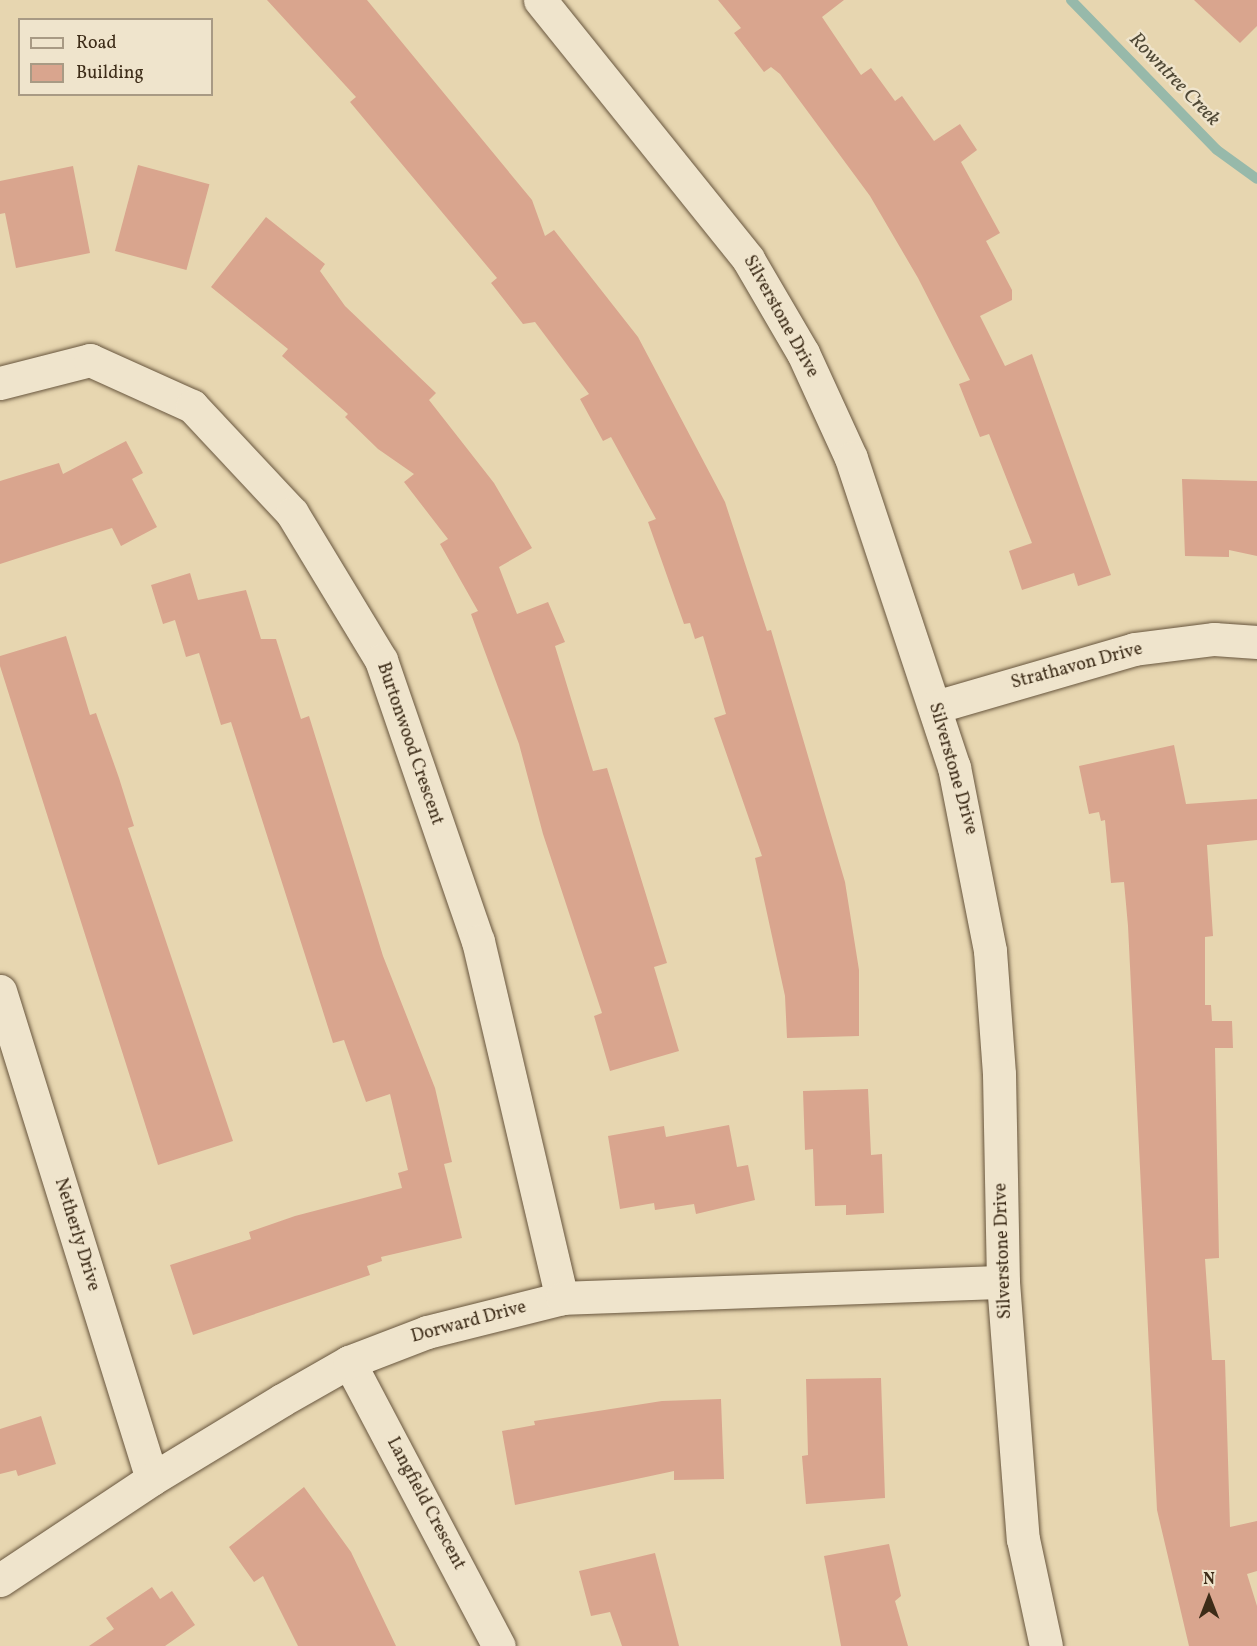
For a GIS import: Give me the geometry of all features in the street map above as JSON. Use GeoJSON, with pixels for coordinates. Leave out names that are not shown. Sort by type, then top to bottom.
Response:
{"type":"FeatureCollection","features":[{"type":"Feature","properties":{"kind":"street","name":"Silverstone Drive"},"geometry":{"type":"LineString","coordinates":[[540,0],[748,259],[803,353],[851,458],[935,707],[972,842],[990,951],[999,1074],[1003,1282],[1023,1539],[1046,1646]]}},
{"type":"Feature","properties":{"kind":"street","name":"Burtonwood Crescent"},"geometry":{"type":"LineString","coordinates":[[0,383],[90,360],[192,406],[298,523],[381,660],[478,941],[562,1298]]}},
{"type":"Feature","properties":{"kind":"street","name":"Strathavon Drive"},"geometry":{"type":"LineString","coordinates":[[935,707],[1134,649],[1214,639],[1257,642]]}},
{"type":"Feature","properties":{"kind":"street","name":"Netherly Drive"},"geometry":{"type":"LineString","coordinates":[[0,991],[152,1479]]}},
{"type":"Feature","properties":{"kind":"street","name":"Dorward Drive"},"geometry":{"type":"LineString","coordinates":[[0,1580],[152,1479],[349,1362],[427,1332],[562,1298],[1003,1282]]}},
{"type":"Feature","properties":{"kind":"street","name":"Langfield Crescent"},"geometry":{"type":"LineString","coordinates":[[349,1362],[499,1646]]}},
{"type":"Feature","properties":{"kind":"building"},"geometry":{"type":"Polygon","coordinates":[[[267,0],[367,0],[532,200],[545,236],[554,230],[638,337],[725,502],[767,631],[771,630],[845,882],[859,970],[859,1036],[787,1038],[785,996],[755,858],[762,856],[714,718],[726,714],[703,636],[695,639],[690,623],[684,624],[648,522],[656,519],[611,437],[603,441],[580,399],[589,394],[535,322],[523,324],[491,283],[497,278],[350,102],[356,97],[267,0]]]}},
{"type":"Feature","properties":{"kind":"building"},"geometry":{"type":"Polygon","coordinates":[[[718,0],[844,0],[822,17],[861,75],[871,68],[895,101],[902,96],[934,141],[960,124],[977,150],[961,162],[1000,233],[986,241],[1012,290],[1012,300],[980,316],[1005,366],[1032,354],[1111,575],[1078,586],[1074,573],[1022,590],[1009,551],[1032,543],[989,434],[980,437],[959,384],[970,380],[918,278],[870,196],[780,74],[771,67],[764,72],[734,33],[741,28],[718,0]]]}},
{"type":"Feature","properties":{"kind":"building"},"geometry":{"type":"Polygon","coordinates":[[[1194,0],[1257,0],[1257,26],[1240,43],[1194,0]]]}},
{"type":"Feature","properties":{"kind":"building"},"geometry":{"type":"Polygon","coordinates":[[[138,165],[209,184],[186,270],[115,251],[138,165]]]}},
{"type":"Feature","properties":{"kind":"building"},"geometry":{"type":"Polygon","coordinates":[[[73,166],[90,253],[16,268],[5,213],[0,214],[0,181],[73,166]]]}},
{"type":"Feature","properties":{"kind":"building"},"geometry":{"type":"Polygon","coordinates":[[[266,217],[325,264],[320,271],[345,306],[436,393],[429,400],[494,483],[532,548],[499,567],[517,614],[548,602],[565,642],[555,646],[593,771],[607,768],[667,963],[654,967],[679,1051],[610,1071],[594,1016],[602,1013],[543,834],[519,744],[471,614],[478,611],[440,544],[448,539],[404,482],[414,474],[378,449],[345,417],[348,414],[282,356],[288,349],[211,287],[266,217]]]}},
{"type":"Feature","properties":{"kind":"building"},"geometry":{"type":"Polygon","coordinates":[[[126,441],[143,473],[132,479],[157,527],[121,546],[112,528],[0,564],[0,481],[59,463],[63,474],[126,441]]]}},
{"type":"Feature","properties":{"kind":"building"},"geometry":{"type":"Polygon","coordinates":[[[1182,479],[1257,481],[1257,556],[1229,550],[1229,557],[1185,556],[1182,479]]]}},
{"type":"Feature","properties":{"kind":"building"},"geometry":{"type":"Polygon","coordinates":[[[190,573],[198,600],[246,590],[261,639],[276,639],[301,719],[309,716],[383,956],[435,1088],[452,1162],[444,1164],[462,1238],[381,1257],[382,1261],[367,1266],[370,1275],[193,1335],[170,1265],[251,1239],[249,1232],[295,1216],[402,1188],[398,1173],[408,1170],[390,1094],[366,1102],[344,1040],[333,1043],[231,722],[221,725],[199,653],[186,657],[175,620],[163,624],[151,585],[190,573]]]}},
{"type":"Feature","properties":{"kind":"building"},"geometry":{"type":"Polygon","coordinates":[[[66,636],[90,715],[96,713],[119,778],[134,826],[128,828],[233,1141],[158,1165],[0,666],[0,656],[66,636]]]}},
{"type":"Feature","properties":{"kind":"building"},"geometry":{"type":"Polygon","coordinates":[[[1174,745],[1186,804],[1257,799],[1257,840],[1207,845],[1213,936],[1205,937],[1205,1005],[1211,1005],[1212,1021],[1232,1021],[1233,1048],[1215,1048],[1219,1258],[1205,1259],[1212,1360],[1225,1360],[1230,1527],[1257,1521],[1257,1571],[1247,1574],[1257,1606],[1257,1646],[1189,1646],[1157,1510],[1124,882],[1111,883],[1105,820],[1101,821],[1099,812],[1089,814],[1079,766],[1174,745]]]}},
{"type":"Feature","properties":{"kind":"building"},"geometry":{"type":"Polygon","coordinates":[[[868,1089],[871,1155],[882,1154],[884,1213],[846,1215],[846,1205],[815,1206],[813,1149],[805,1150],[803,1091],[868,1089]]]}},
{"type":"Feature","properties":{"kind":"building"},"geometry":{"type":"Polygon","coordinates":[[[729,1125],[737,1167],[748,1165],[755,1200],[696,1214],[694,1204],[655,1210],[654,1203],[620,1209],[608,1136],[664,1126],[666,1137],[729,1125]]]}},
{"type":"Feature","properties":{"kind":"building"},"geometry":{"type":"Polygon","coordinates":[[[881,1378],[885,1498],[806,1504],[802,1456],[808,1455],[806,1379],[881,1378]]]}},
{"type":"Feature","properties":{"kind":"building"},"geometry":{"type":"Polygon","coordinates":[[[721,1399],[724,1479],[674,1480],[674,1471],[515,1505],[502,1431],[535,1425],[534,1421],[662,1401],[721,1399]]]}},
{"type":"Feature","properties":{"kind":"building"},"geometry":{"type":"Polygon","coordinates":[[[41,1416],[56,1464],[18,1476],[16,1470],[0,1474],[0,1429],[41,1416]]]}},
{"type":"Feature","properties":{"kind":"building"},"geometry":{"type":"Polygon","coordinates":[[[304,1487],[351,1552],[396,1646],[298,1646],[263,1576],[254,1582],[229,1547],[304,1487]]]}},
{"type":"Feature","properties":{"kind":"building"},"geometry":{"type":"Polygon","coordinates":[[[889,1544],[901,1596],[895,1601],[908,1646],[841,1646],[824,1556],[889,1544]]]}},
{"type":"Feature","properties":{"kind":"building"},"geometry":{"type":"Polygon","coordinates":[[[655,1553],[679,1646],[622,1646],[610,1612],[591,1616],[579,1571],[655,1553]]]}},
{"type":"Feature","properties":{"kind":"building"},"geometry":{"type":"Polygon","coordinates":[[[152,1587],[160,1599],[172,1591],[195,1625],[165,1646],[89,1646],[114,1629],[106,1618],[152,1587]]]}},
{"type":"Feature","properties":{"kind":"waterway","name":"Rowntree Creek"},"geometry":{"type":"LineString","coordinates":[[1071,0],[1217,150],[1257,179]]}}]}
